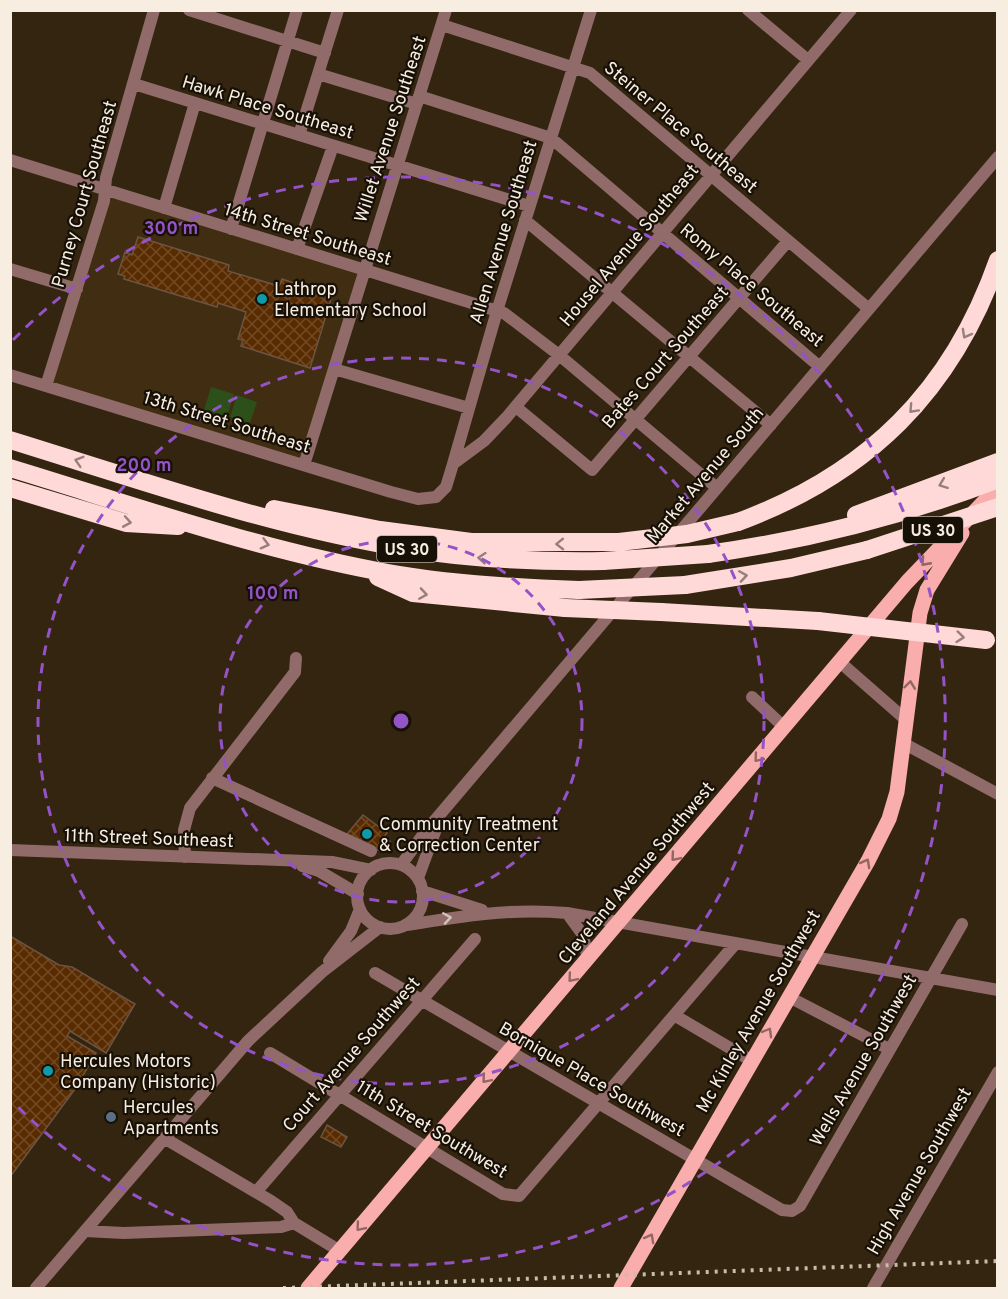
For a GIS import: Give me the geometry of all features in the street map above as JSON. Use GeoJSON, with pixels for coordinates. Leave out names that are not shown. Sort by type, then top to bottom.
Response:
{"type":"FeatureCollection","features":[{"type":"Feature","properties":{"kind":"highway"},"geometry":{"type":"LineString","coordinates":[[216,502],[298,512],[380,530],[460,541],[515,544],[619,542],[687,534],[738,522],[812,490],[861,458],[909,414],[949,363],[981,305],[998,260]]}},
{"type":"Feature","properties":{"kind":"highway","name":"US 30"},"geometry":{"type":"LineString","coordinates":[[10,440],[216,502],[326,532],[404,548],[515,560],[603,561],[736,550],[776,536],[997,491]]}},
{"type":"Feature","properties":{"kind":"highway"},"geometry":{"type":"LineString","coordinates":[[870,517],[998,462]]}},
{"type":"Feature","properties":{"kind":"highway","name":"US 30"},"geometry":{"type":"LineString","coordinates":[[10,468],[209,528],[349,564],[463,584],[579,590],[685,585],[781,570],[867,550],[997,491]]}},
{"type":"Feature","properties":{"kind":"highway"},"geometry":{"type":"LineString","coordinates":[[10,488],[126,523],[209,528]]}},
{"type":"Feature","properties":{"kind":"highway"},"geometry":{"type":"LineString","coordinates":[[349,564],[413,593],[565,608],[818,621],[994,640]]}},
{"type":"Feature","properties":{"kind":"main road","name":"Cleveland Avenue Southwest"},"geometry":{"type":"LineString","coordinates":[[308,1288],[936,550],[997,491]]}},
{"type":"Feature","properties":{"kind":"main road","name":"Mc Kinley Avenue Southwest"},"geometry":{"type":"LineString","coordinates":[[621,1288],[813,956],[889,819],[897,792],[920,613],[927,590],[956,542],[997,491]]}},
{"type":"Feature","properties":{"kind":"street","name":"Purney Court Southeast"},"geometry":{"type":"LineString","coordinates":[[46,386],[104,201],[106,178],[154,10]]}},
{"type":"Feature","properties":{"kind":"street"},"geometry":{"type":"LineString","coordinates":[[189,10],[325,53]]}},
{"type":"Feature","properties":{"kind":"street"},"geometry":{"type":"LineString","coordinates":[[231,229],[297,10]]}},
{"type":"Feature","properties":{"kind":"street"},"geometry":{"type":"LineString","coordinates":[[299,135],[338,10]]}},
{"type":"Feature","properties":{"kind":"street","name":"Willet Avenue Southeast"},"geometry":{"type":"LineString","coordinates":[[304,465],[446,10]]}},
{"type":"Feature","properties":{"kind":"street","name":"Allen Avenue Southeast"},"geometry":{"type":"LineString","coordinates":[[453,464],[497,311],[591,10]]}},
{"type":"Feature","properties":{"kind":"street"},"geometry":{"type":"LineString","coordinates":[[748,10],[808,60]]}},
{"type":"Feature","properties":{"kind":"street","name":"Housel Avenue Southeast"},"geometry":{"type":"LineString","coordinates":[[434,498],[446,487],[453,464],[487,438],[516,407],[851,10]]}},
{"type":"Feature","properties":{"kind":"street","name":"Steiner Place Southeast"},"geometry":{"type":"LineString","coordinates":[[442,26],[590,73],[869,309]]}},
{"type":"Feature","properties":{"kind":"street"},"geometry":{"type":"LineString","coordinates":[[318,74],[551,138]]}},
{"type":"Feature","properties":{"kind":"street","name":"Hawk Place Southeast"},"geometry":{"type":"LineString","coordinates":[[134,84],[529,206]]}},
{"type":"Feature","properties":{"kind":"street"},"geometry":{"type":"LineString","coordinates":[[164,208],[195,103]]}},
{"type":"Feature","properties":{"kind":"street","name":"Romy Place Southeast"},"geometry":{"type":"LineString","coordinates":[[551,138],[820,367]]}},
{"type":"Feature","properties":{"kind":"street"},"geometry":{"type":"LineString","coordinates":[[297,249],[333,146]]}},
{"type":"Feature","properties":{"kind":"street","name":"Market Avenue South"},"geometry":{"type":"LineString","coordinates":[[401,865],[425,832],[998,157]]}},
{"type":"Feature","properties":{"kind":"street","name":"14th Street Southeast"},"geometry":{"type":"LineString","coordinates":[[10,160],[497,311],[519,323],[559,355],[717,488]]}},
{"type":"Feature","properties":{"kind":"street"},"geometry":{"type":"LineString","coordinates":[[525,220],[771,425]]}},
{"type":"Feature","properties":{"kind":"street","name":"Bates Court Southeast"},"geometry":{"type":"LineString","coordinates":[[516,407],[592,470],[788,241]]}},
{"type":"Feature","properties":{"kind":"street"},"geometry":{"type":"LineString","coordinates":[[10,269],[77,289]]}},
{"type":"Feature","properties":{"kind":"street"},"geometry":{"type":"LineString","coordinates":[[334,369],[469,408]]}},
{"type":"Feature","properties":{"kind":"street","name":"13th Street Southeast"},"geometry":{"type":"LineString","coordinates":[[10,375],[407,496],[434,498]]}},
{"type":"Feature","properties":{"kind":"street"},"geometry":{"type":"LineString","coordinates":[[185,857],[186,818],[212,778],[295,672],[296,658]]}},
{"type":"Feature","properties":{"kind":"street"},"geometry":{"type":"LineString","coordinates":[[841,663],[905,719]]}},
{"type":"Feature","properties":{"kind":"street"},"geometry":{"type":"LineString","coordinates":[[752,697],[784,727]]}},
{"type":"Feature","properties":{"kind":"street"},"geometry":{"type":"LineString","coordinates":[[903,743],[998,794]]}},
{"type":"Feature","properties":{"kind":"street"},"geometry":{"type":"LineString","coordinates":[[212,778],[371,851]]}},
{"type":"Feature","properties":{"kind":"street","name":"Market Avenue South"},"geometry":{"type":"LineString","coordinates":[[418,878],[440,817]]}},
{"type":"Feature","properties":{"kind":"street","name":"11th Street Southeast"},"geometry":{"type":"LineString","coordinates":[[10,850],[332,862],[371,870]]}},
{"type":"Feature","properties":{"kind":"street","name":"11th Street Southeast"},"geometry":{"type":"LineString","coordinates":[[287,861],[319,871],[358,894]]}},
{"type":"Feature","properties":{"kind":"street"},"geometry":{"type":"LineString","coordinates":[[407,925],[421,909],[422,891],[418,878],[401,865],[391,863],[371,870],[363,878],[358,894],[360,909],[366,919],[380,927],[397,928],[486,912],[529,910],[567,913],[998,990]]}},
{"type":"Feature","properties":{"kind":"street"},"geometry":{"type":"LineString","coordinates":[[422,891],[486,912]]}},
{"type":"Feature","properties":{"kind":"street"},"geometry":{"type":"LineString","coordinates":[[322,972],[351,931],[360,909]]}},
{"type":"Feature","properties":{"kind":"street"},"geometry":{"type":"LineString","coordinates":[[567,913],[583,935],[588,960]]}},
{"type":"Feature","properties":{"kind":"street","name":"Wells Avenue Southwest"},"geometry":{"type":"LineString","coordinates":[[792,1211],[800,1206],[962,924]]}},
{"type":"Feature","properties":{"kind":"street"},"geometry":{"type":"LineString","coordinates":[[36,1288],[248,1041],[322,972],[380,927]]}},
{"type":"Feature","properties":{"kind":"street","name":"Court Avenue Southwest"},"geometry":{"type":"LineString","coordinates":[[256,1192],[475,939]]}},
{"type":"Feature","properties":{"kind":"street"},"geometry":{"type":"LineString","coordinates":[[598,1103],[736,943]]}},
{"type":"Feature","properties":{"kind":"street","name":"Bornique Place Southwest"},"geometry":{"type":"LineString","coordinates":[[375,973],[782,1210],[792,1211]]}},
{"type":"Feature","properties":{"kind":"street"},"geometry":{"type":"LineString","coordinates":[[789,997],[889,1049]]}},
{"type":"Feature","properties":{"kind":"street"},"geometry":{"type":"LineString","coordinates":[[674,1015],[752,1061]]}},
{"type":"Feature","properties":{"kind":"street","name":"11th Street Southwest"},"geometry":{"type":"LineString","coordinates":[[270,1053],[503,1194],[515,1197],[523,1193],[598,1103]]}},
{"type":"Feature","properties":{"kind":"street","name":"High Avenue Southwest"},"geometry":{"type":"LineString","coordinates":[[873,1288],[998,1072]]}},
{"type":"Feature","properties":{"kind":"street"},"geometry":{"type":"LineString","coordinates":[[165,1138],[287,1212],[294,1223],[340,1251]]}},
{"type":"Feature","properties":{"kind":"street"},"geometry":{"type":"LineString","coordinates":[[85,1231],[169,1232],[281,1227],[294,1223]]}},
{"type":"Feature","properties":{"kind":"shaded area"},"geometry":{"type":"Polygon","coordinates":[[[105,190],[365,269],[304,465],[46,386],[105,190]]]}},
{"type":"Feature","properties":{"kind":"green space"},"geometry":{"type":"Polygon","coordinates":[[[211,387],[234,394],[227,417],[204,410],[211,387]]]}},
{"type":"Feature","properties":{"kind":"green space"},"geometry":{"type":"Polygon","coordinates":[[[237,395],[257,402],[250,423],[230,417],[237,395]]]}},
{"type":"Feature","properties":{"kind":"building","name":"Lathrop Elementary School"},"geometry":{"type":"Polygon","coordinates":[[[138,237],[229,265],[228,271],[279,286],[282,279],[332,296],[310,368],[241,346],[243,340],[238,339],[246,312],[218,303],[217,307],[124,279],[125,276],[118,274],[125,252],[132,255],[138,237]]]}},
{"type":"Feature","properties":{"kind":"building","name":"Community Treatment & Correction Center"},"geometry":{"type":"Polygon","coordinates":[[[363,815],[387,833],[384,837],[390,841],[380,851],[347,834],[363,815]]]}},
{"type":"Feature","properties":{"kind":"building","name":"Hercules Motors Company (Historic)"},"geometry":{"type":"Polygon","coordinates":[[[10,936],[59,965],[72,967],[135,1004],[106,1053],[70,1031],[67,1036],[96,1053],[75,1089],[10,1177],[10,936]]]}},
{"type":"Feature","properties":{"kind":"building"},"geometry":{"type":"Polygon","coordinates":[[[327,1125],[347,1137],[341,1147],[321,1137],[327,1125]]]}},
{"type":"Feature","properties":{"kind":"railway"},"geometry":{"type":"LineString","coordinates":[[283,1288],[998,1261]]}},
{"type":"Feature","properties":{"kind":"place","name":"Lathrop Elementary School"},"geometry":{"type":"Point","coordinates":[262,299]}},
{"type":"Feature","properties":{"kind":"place","name":"Community Treatment & Correction Center"},"geometry":{"type":"Point","coordinates":[367,834]}},
{"type":"Feature","properties":{"kind":"place","name":"Hercules Motors Company (Historic)"},"geometry":{"type":"Point","coordinates":[48,1071]}},
{"type":"Feature","properties":{"kind":"place","name":"Hercules Apartments"},"geometry":{"type":"Point","coordinates":[111,1117]}}]}
